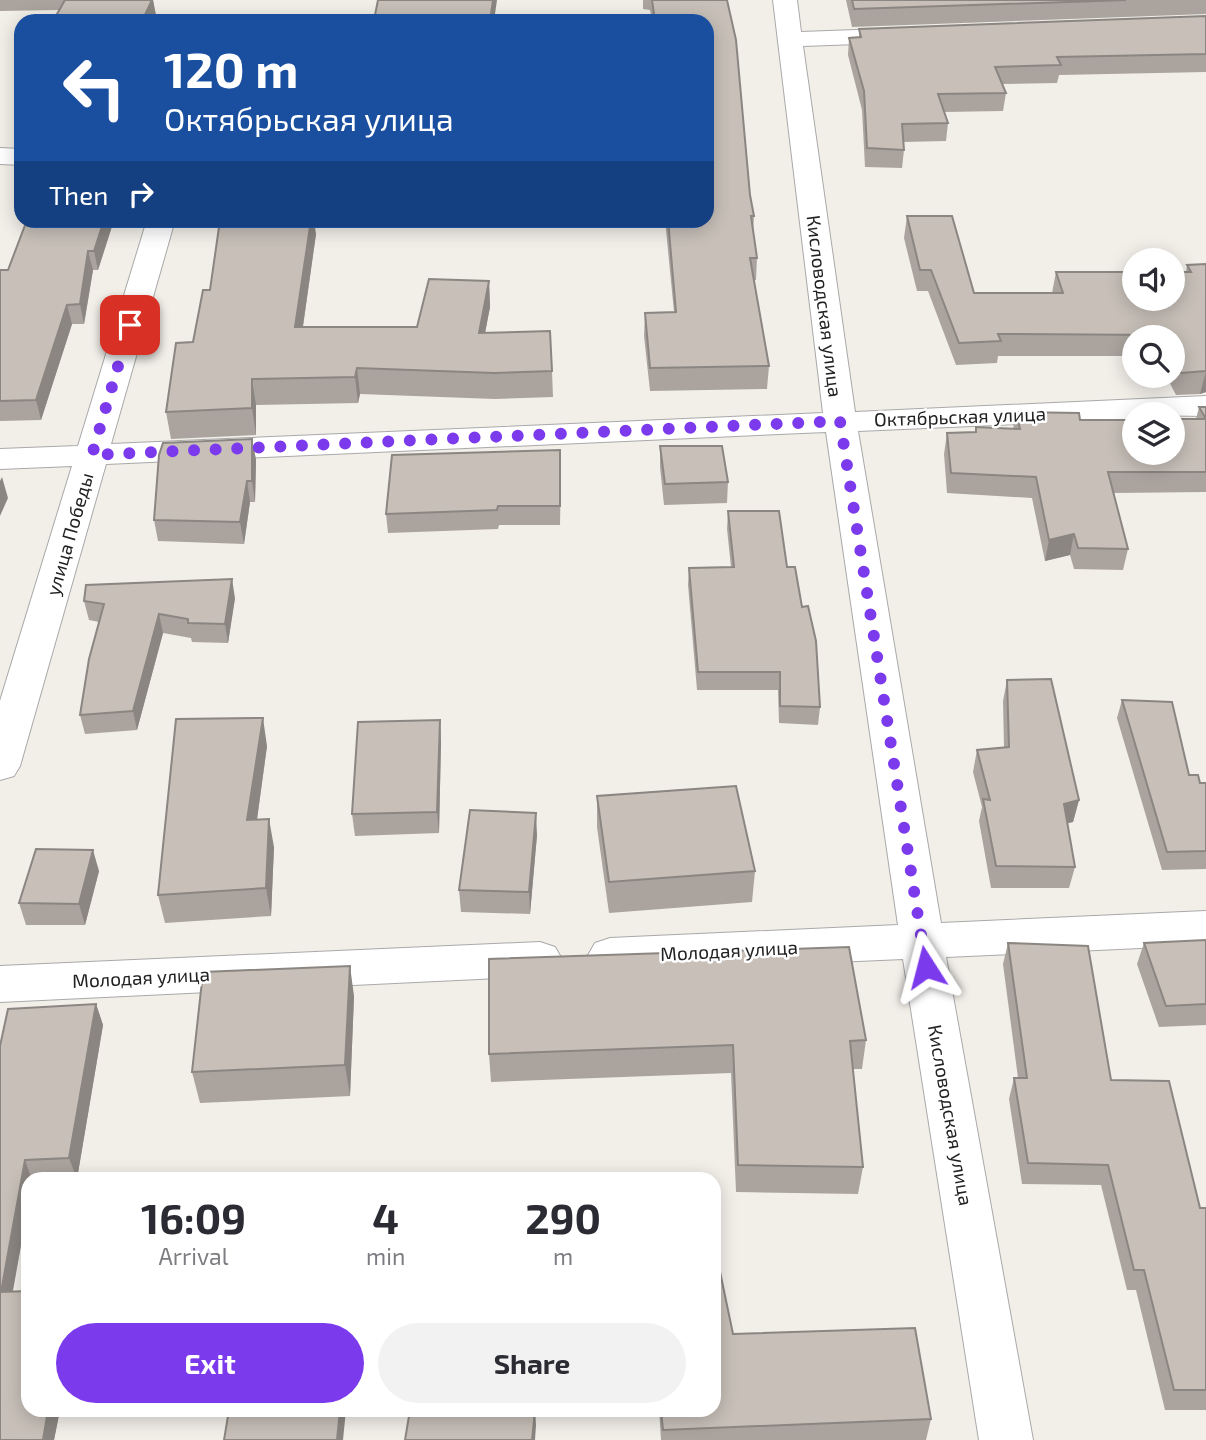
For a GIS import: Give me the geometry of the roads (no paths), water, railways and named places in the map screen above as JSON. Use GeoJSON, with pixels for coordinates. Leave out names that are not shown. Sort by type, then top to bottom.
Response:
{"type":"FeatureCollection","features":[{"type":"Feature","properties":{"kind":"street","name":"Кисловодская улица"},"geometry":{"type":"LineString","coordinates":[[785,0],[840,421],[922,941],[1006,1440]]}},
{"type":"Feature","properties":{"kind":"street"},"geometry":{"type":"LineString","coordinates":[[792,39],[930,34]]}},
{"type":"Feature","properties":{"kind":"street","name":"улица Победы"},"geometry":{"type":"LineString","coordinates":[[0,766],[159,228]]}},
{"type":"Feature","properties":{"kind":"street","name":"Октябрьская улица"},"geometry":{"type":"LineString","coordinates":[[0,459],[1206,406]]}},
{"type":"Feature","properties":{"kind":"street","name":"Молодая улица"},"geometry":{"type":"LineString","coordinates":[[0,984],[1206,928]]}}]}
